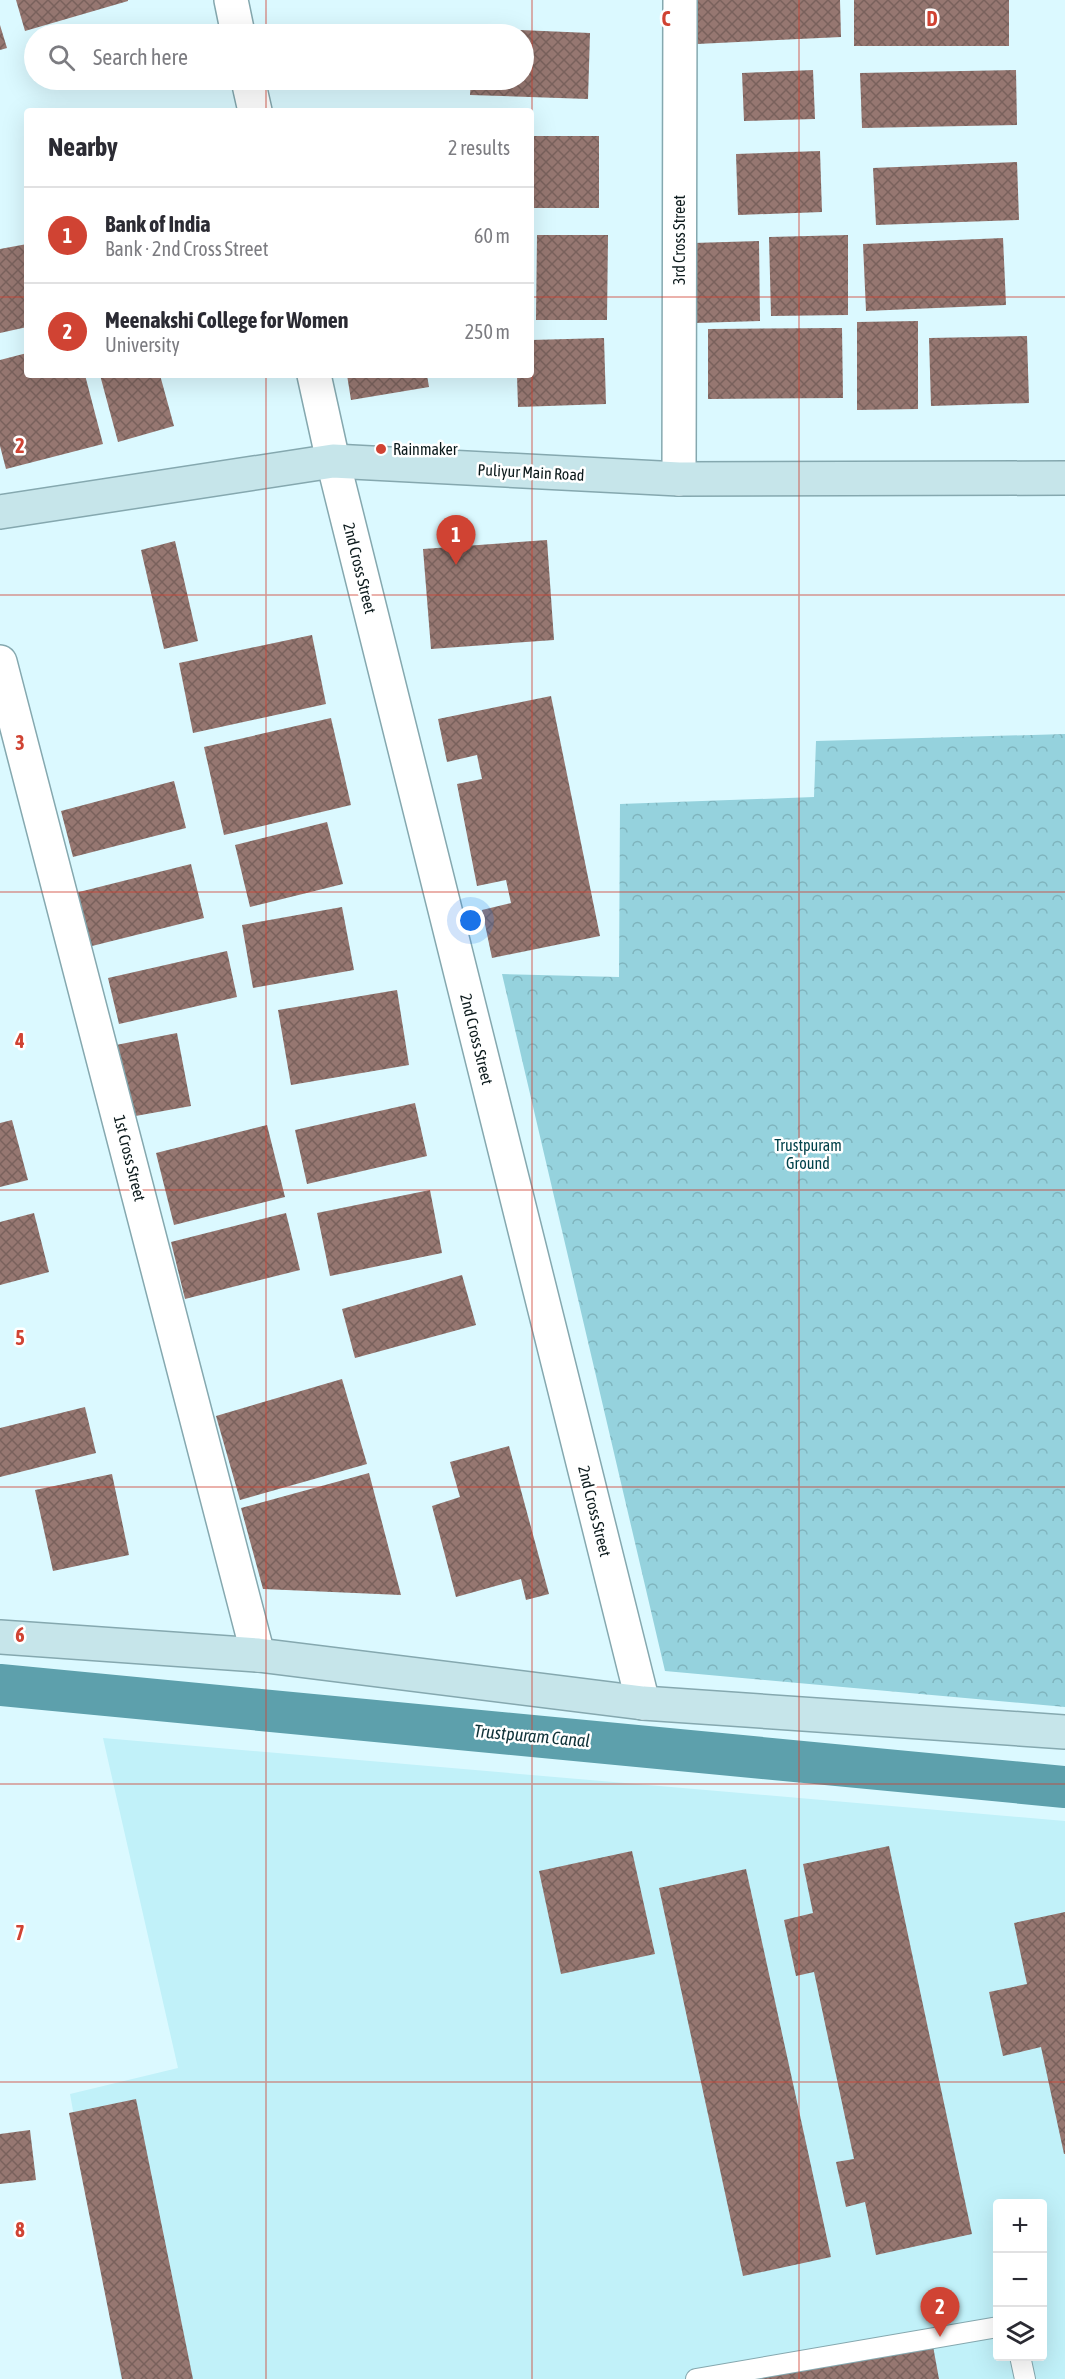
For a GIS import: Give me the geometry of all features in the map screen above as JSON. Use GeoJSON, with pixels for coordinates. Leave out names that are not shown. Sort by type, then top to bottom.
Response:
{"type":"FeatureCollection","features":[{"type":"Feature","properties":{"kind":"street"},"geometry":{"type":"LineString","coordinates":[[231,0],[236,24]]}},
{"type":"Feature","properties":{"kind":"street","name":"3rd Cross Street"},"geometry":{"type":"LineString","coordinates":[[679,479],[680,0]]}},
{"type":"Feature","properties":{"kind":"street"},"geometry":{"type":"LineString","coordinates":[[250,90],[254,108]]}},
{"type":"Feature","properties":{"kind":"street","name":"2nd Cross Street"},"geometry":{"type":"LineString","coordinates":[[315,378],[333,461],[643,1703]]}},
{"type":"Feature","properties":{"kind":"street","name":"Puliyur Main Road"},"geometry":{"type":"LineString","coordinates":[[0,512],[333,461],[679,479],[1065,478]]}},
{"type":"Feature","properties":{"kind":"street","name":"1st Cross Street"},"geometry":{"type":"LineString","coordinates":[[0,662],[258,1654]]}},
{"type":"Feature","properties":{"kind":"street"},"geometry":{"type":"LineString","coordinates":[[0,1637],[258,1654],[643,1703],[1065,1732]]}},
{"type":"Feature","properties":{"kind":"lane"},"geometry":{"type":"LineString","coordinates":[[696,2379],[993,2328]]}},
{"type":"Feature","properties":{"kind":"lane"},"geometry":{"type":"LineString","coordinates":[[1021,2361],[1025,2379]]}},
{"type":"Feature","properties":{"kind":"shaded area"},"geometry":{"type":"Polygon","coordinates":[[[103,1738],[1065,1821],[1065,2379],[121,2379],[70,2094],[178,2068],[103,1738]]]}},
{"type":"Feature","properties":{"kind":"green space","name":"Trustpuram Ground"},"geometry":{"type":"Polygon","coordinates":[[[1065,734],[1065,1707],[665,1671],[502,974],[619,977],[620,804],[814,797],[816,741],[1065,734]]]}},
{"type":"Feature","properties":{"kind":"building"},"geometry":{"type":"Polygon","coordinates":[[[16,0],[128,0],[49,24],[24,24],[24,28],[16,0]]]}},
{"type":"Feature","properties":{"kind":"building"},"geometry":{"type":"Polygon","coordinates":[[[696,0],[840,0],[841,37],[697,44],[696,0]]]}},
{"type":"Feature","properties":{"kind":"building"},"geometry":{"type":"Polygon","coordinates":[[[854,0],[1009,0],[1009,46],[854,46],[854,0]]]}},
{"type":"Feature","properties":{"kind":"building"},"geometry":{"type":"Polygon","coordinates":[[[0,25],[7,48],[0,50],[0,25]]]}},
{"type":"Feature","properties":{"kind":"building"},"geometry":{"type":"Polygon","coordinates":[[[534,31],[590,33],[588,99],[470,95],[470,90],[534,90],[534,31]]]}},
{"type":"Feature","properties":{"kind":"building"},"geometry":{"type":"Polygon","coordinates":[[[813,70],[815,119],[744,121],[742,73],[813,70]]]}},
{"type":"Feature","properties":{"kind":"building"},"geometry":{"type":"Polygon","coordinates":[[[1016,70],[1017,125],[862,128],[860,73],[1016,70]]]}},
{"type":"Feature","properties":{"kind":"building"},"geometry":{"type":"Polygon","coordinates":[[[534,136],[599,136],[599,208],[534,208],[534,136]]]}},
{"type":"Feature","properties":{"kind":"building"},"geometry":{"type":"Polygon","coordinates":[[[820,151],[822,212],[738,215],[736,154],[820,151]]]}},
{"type":"Feature","properties":{"kind":"building"},"geometry":{"type":"Polygon","coordinates":[[[1017,162],[1019,220],[876,225],[873,168],[1017,162]]]}},
{"type":"Feature","properties":{"kind":"building"},"geometry":{"type":"Polygon","coordinates":[[[537,235],[608,235],[607,320],[536,320],[537,235]]]}},
{"type":"Feature","properties":{"kind":"building"},"geometry":{"type":"Polygon","coordinates":[[[848,235],[848,315],[771,316],[769,237],[848,235]]]}},
{"type":"Feature","properties":{"kind":"building"},"geometry":{"type":"Polygon","coordinates":[[[1003,238],[1006,305],[866,311],[863,244],[1003,238]]]}},
{"type":"Feature","properties":{"kind":"building"},"geometry":{"type":"Polygon","coordinates":[[[759,241],[760,321],[695,323],[693,243],[759,241]]]}},
{"type":"Feature","properties":{"kind":"building"},"geometry":{"type":"Polygon","coordinates":[[[24,245],[24,328],[0,333],[0,249],[24,245]]]}},
{"type":"Feature","properties":{"kind":"building"},"geometry":{"type":"Polygon","coordinates":[[[918,321],[918,409],[857,410],[857,322],[918,321]]]}},
{"type":"Feature","properties":{"kind":"building"},"geometry":{"type":"Polygon","coordinates":[[[842,328],[843,398],[708,399],[708,329],[842,328]]]}},
{"type":"Feature","properties":{"kind":"building"},"geometry":{"type":"Polygon","coordinates":[[[1027,336],[1029,403],[931,406],[929,338],[1027,336]]]}},
{"type":"Feature","properties":{"kind":"building"},"geometry":{"type":"Polygon","coordinates":[[[604,338],[606,404],[518,407],[517,378],[534,378],[534,340],[604,338]]]}},
{"type":"Feature","properties":{"kind":"building"},"geometry":{"type":"Polygon","coordinates":[[[24,354],[24,378],[86,378],[103,444],[6,469],[0,446],[0,360],[24,354]]]}},
{"type":"Feature","properties":{"kind":"building"},"geometry":{"type":"Polygon","coordinates":[[[101,378],[161,378],[174,426],[118,442],[101,378]]]}},
{"type":"Feature","properties":{"kind":"building"},"geometry":{"type":"Polygon","coordinates":[[[347,378],[428,378],[429,387],[351,400],[347,378]]]}},
{"type":"Feature","properties":{"kind":"building"},"geometry":{"type":"Polygon","coordinates":[[[547,540],[554,640],[431,649],[423,549],[547,540]]]}},
{"type":"Feature","properties":{"kind":"building"},"geometry":{"type":"Polygon","coordinates":[[[175,541],[198,641],[164,649],[141,550],[175,541]]]}},
{"type":"Feature","properties":{"kind":"building"},"geometry":{"type":"Polygon","coordinates":[[[312,635],[326,704],[193,733],[179,663],[312,635]]]}},
{"type":"Feature","properties":{"kind":"building"},"geometry":{"type":"Polygon","coordinates":[[[551,696],[600,936],[492,958],[482,910],[511,903],[506,880],[477,886],[457,784],[482,779],[477,755],[447,762],[438,719],[551,696]]]}},
{"type":"Feature","properties":{"kind":"building"},"geometry":{"type":"Polygon","coordinates":[[[331,718],[351,805],[224,835],[204,747],[331,718]]]}},
{"type":"Feature","properties":{"kind":"building"},"geometry":{"type":"Polygon","coordinates":[[[174,781],[186,828],[73,857],[61,811],[174,781]]]}},
{"type":"Feature","properties":{"kind":"building"},"geometry":{"type":"Polygon","coordinates":[[[327,822],[343,884],[250,907],[235,845],[327,822]]]}},
{"type":"Feature","properties":{"kind":"building"},"geometry":{"type":"Polygon","coordinates":[[[191,864],[204,918],[88,947],[75,893],[191,864]]]}},
{"type":"Feature","properties":{"kind":"building"},"geometry":{"type":"Polygon","coordinates":[[[342,907],[354,970],[253,988],[242,925],[342,907]]]}},
{"type":"Feature","properties":{"kind":"building"},"geometry":{"type":"Polygon","coordinates":[[[227,951],[237,997],[119,1024],[108,978],[227,951]]]}},
{"type":"Feature","properties":{"kind":"building"},"geometry":{"type":"Polygon","coordinates":[[[397,990],[409,1065],[291,1085],[278,1010],[397,990]]]}},
{"type":"Feature","properties":{"kind":"building"},"geometry":{"type":"Polygon","coordinates":[[[177,1033],[191,1106],[130,1117],[116,1045],[177,1033]]]}},
{"type":"Feature","properties":{"kind":"building"},"geometry":{"type":"Polygon","coordinates":[[[415,1103],[427,1156],[307,1184],[295,1130],[415,1103]]]}},
{"type":"Feature","properties":{"kind":"building"},"geometry":{"type":"Polygon","coordinates":[[[12,1120],[28,1180],[0,1187],[0,1123],[12,1120]]]}},
{"type":"Feature","properties":{"kind":"building"},"geometry":{"type":"Polygon","coordinates":[[[267,1125],[285,1197],[174,1225],[156,1153],[267,1125]]]}},
{"type":"Feature","properties":{"kind":"building"},"geometry":{"type":"Polygon","coordinates":[[[430,1190],[442,1253],[330,1276],[317,1213],[430,1190]]]}},
{"type":"Feature","properties":{"kind":"building"},"geometry":{"type":"Polygon","coordinates":[[[34,1213],[49,1272],[0,1285],[0,1222],[34,1213]]]}},
{"type":"Feature","properties":{"kind":"building"},"geometry":{"type":"Polygon","coordinates":[[[286,1213],[300,1270],[185,1299],[171,1242],[286,1213]]]}},
{"type":"Feature","properties":{"kind":"building"},"geometry":{"type":"Polygon","coordinates":[[[462,1275],[476,1325],[355,1358],[342,1309],[462,1275]]]}},
{"type":"Feature","properties":{"kind":"building"},"geometry":{"type":"Polygon","coordinates":[[[342,1379],[367,1464],[240,1500],[216,1416],[342,1379]]]}},
{"type":"Feature","properties":{"kind":"building"},"geometry":{"type":"Polygon","coordinates":[[[85,1407],[96,1453],[0,1477],[0,1428],[85,1407]]]}},
{"type":"Feature","properties":{"kind":"building"},"geometry":{"type":"Polygon","coordinates":[[[509,1446],[549,1594],[526,1600],[521,1579],[456,1597],[432,1506],[460,1497],[450,1462],[509,1446]]]}},
{"type":"Feature","properties":{"kind":"building"},"geometry":{"type":"Polygon","coordinates":[[[369,1473],[401,1595],[263,1589],[241,1508],[369,1473]]]}},
{"type":"Feature","properties":{"kind":"building"},"geometry":{"type":"Polygon","coordinates":[[[112,1474],[129,1555],[53,1571],[35,1490],[112,1474]]]}},
{"type":"Feature","properties":{"kind":"building"},"geometry":{"type":"Polygon","coordinates":[[[889,1846],[972,2234],[876,2255],[865,2202],[846,2207],[836,2162],[854,2159],[814,1972],[796,1976],[784,1920],[813,1913],[803,1864],[889,1846]]]}},
{"type":"Feature","properties":{"kind":"building"},"geometry":{"type":"Polygon","coordinates":[[[632,1851],[655,1954],[561,1974],[539,1871],[632,1851]]]}},
{"type":"Feature","properties":{"kind":"building"},"geometry":{"type":"Polygon","coordinates":[[[746,1869],[831,2257],[743,2276],[659,1888],[746,1869]]]}},
{"type":"Feature","properties":{"kind":"building"},"geometry":{"type":"Polygon","coordinates":[[[1065,1912],[1064,2154],[1041,2047],[1003,2056],[989,1992],[1027,1984],[1014,1923],[1065,1912]]]}},
{"type":"Feature","properties":{"kind":"building"},"geometry":{"type":"Polygon","coordinates":[[[136,2099],[193,2379],[122,2379],[69,2113],[136,2099]]]}},
{"type":"Feature","properties":{"kind":"building"},"geometry":{"type":"Polygon","coordinates":[[[30,2130],[36,2180],[0,2184],[0,2134],[30,2130]]]}},
{"type":"Feature","properties":{"kind":"building"},"geometry":{"type":"Polygon","coordinates":[[[933,2346],[939,2379],[761,2378],[933,2346]]]}},
{"type":"Feature","properties":{"kind":"waterway","name":"Trustpuram Canal"},"geometry":{"type":"LineString","coordinates":[[0,1685],[1065,1787]]}},
{"type":"Feature","properties":{"kind":"place","name":"Rainmaker"},"geometry":{"type":"Point","coordinates":[381,449]}},
{"type":"Feature","properties":{"kind":"place","name":"Bank of India"},"geometry":{"type":"Point","coordinates":[456,565]}},
{"type":"Feature","properties":{"kind":"place","name":"Meenakshi College for Women"},"geometry":{"type":"Point","coordinates":[940,2337]}}]}
